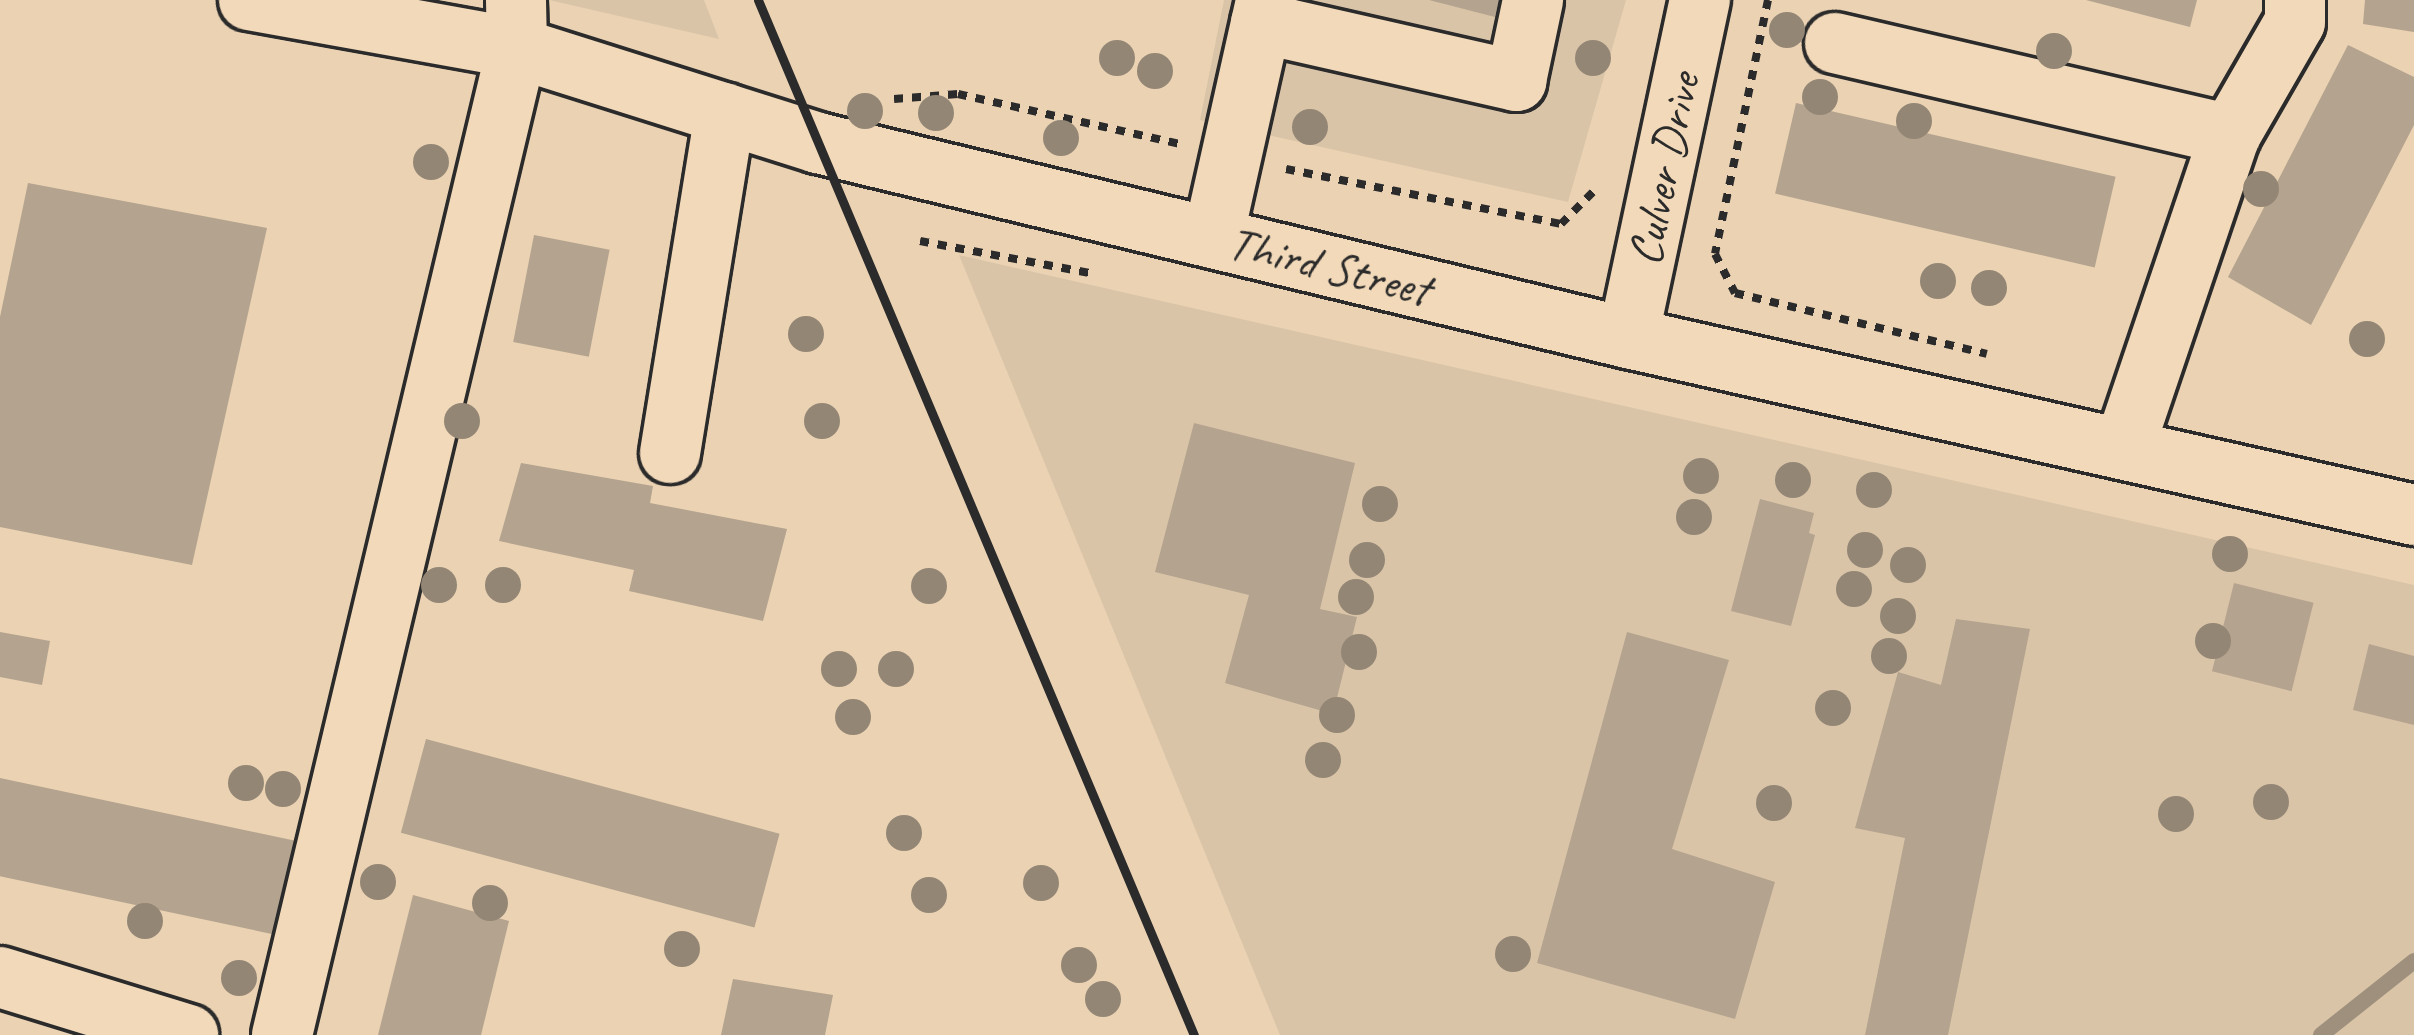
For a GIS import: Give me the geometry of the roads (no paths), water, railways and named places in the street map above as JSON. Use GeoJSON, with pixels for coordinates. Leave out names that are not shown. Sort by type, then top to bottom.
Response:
{"type":"FeatureCollection","features":[{"type":"Feature","properties":{"kind":"street","name":"Third Street"},"geometry":{"type":"LineString","coordinates":[[250,0],[517,24],[725,113],[818,143],[1628,338],[2414,515]]}},
{"type":"Feature","properties":{"kind":"street"},"geometry":{"type":"LineString","coordinates":[[1213,238],[1263,12],[1516,81],[1533,0]]}},
{"type":"Feature","properties":{"kind":"street","name":"Culver Drive"},"geometry":{"type":"LineString","coordinates":[[1628,338],[1700,0]]}},
{"type":"Feature","properties":{"kind":"street"},"geometry":{"type":"LineString","coordinates":[[2124,448],[2230,136],[2295,22],[2295,0]]}},
{"type":"Feature","properties":{"kind":"street"},"geometry":{"type":"LineString","coordinates":[[281,1035],[517,24]]}},
{"type":"Feature","properties":{"kind":"street"},"geometry":{"type":"LineString","coordinates":[[1835,43],[2230,136]]}},
{"type":"Feature","properties":{"kind":"street"},"geometry":{"type":"LineString","coordinates":[[670,454],[725,113]]}},
{"type":"Feature","properties":{"kind":"street"},"geometry":{"type":"LineString","coordinates":[[0,977],[188,1035]]}},
{"type":"Feature","properties":{"kind":"waterway"},"geometry":{"type":"LineString","coordinates":[[2321,1035],[2414,961]]}},
{"type":"Feature","properties":{"kind":"railway"},"geometry":{"type":"LineString","coordinates":[[758,0],[1194,1035]]}}]}
